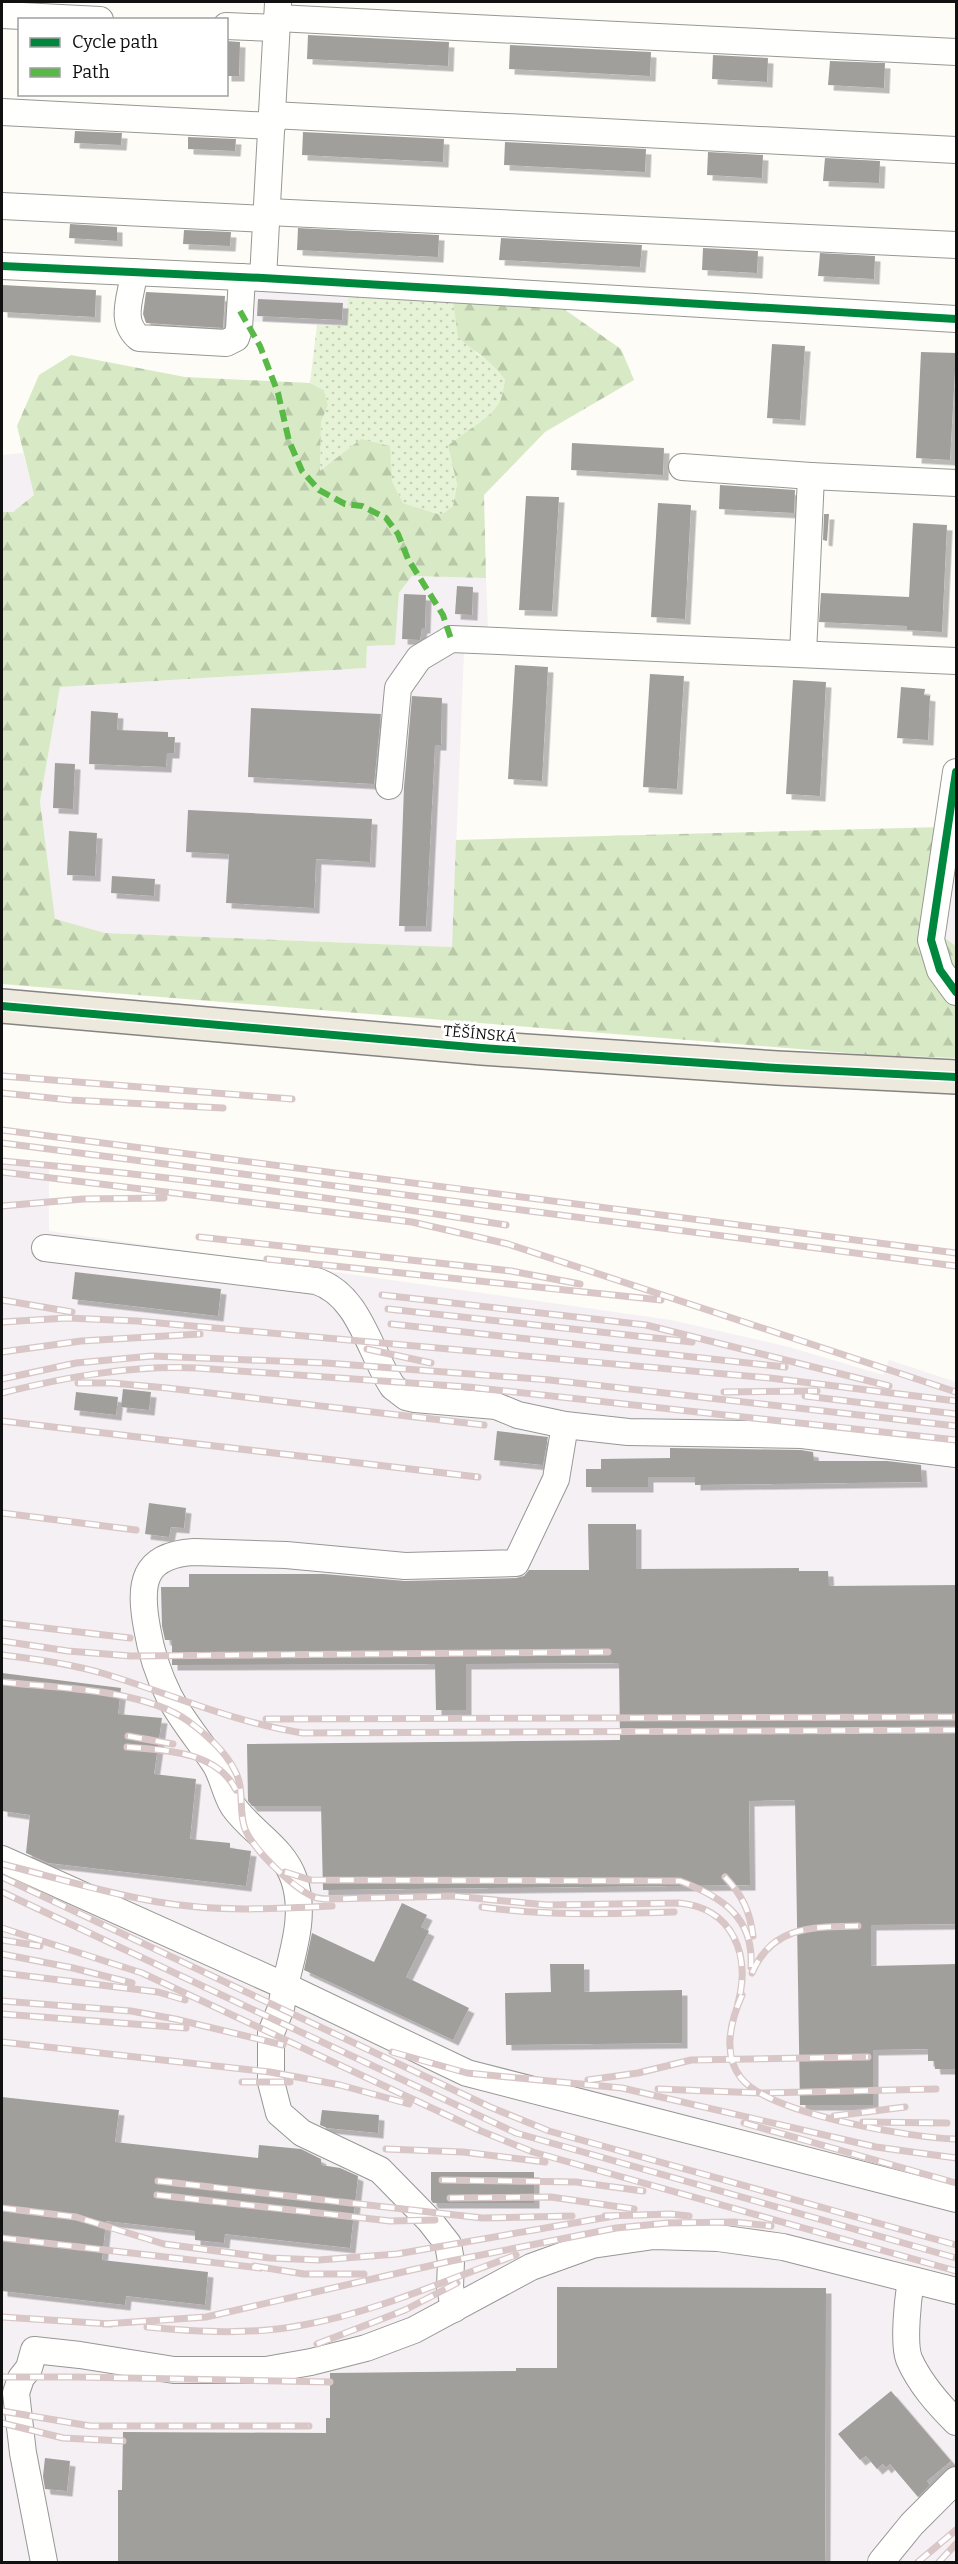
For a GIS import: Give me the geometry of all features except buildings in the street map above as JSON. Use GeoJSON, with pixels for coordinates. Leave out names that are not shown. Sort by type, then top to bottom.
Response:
{"type":"FeatureCollection","features":[{"type":"Feature","properties":{"kind":"main road","name":"TĚŠÍNSKÁ"},"geometry":{"type":"LineString","coordinates":[[2,1006],[482,1048],[777,1068],[957,1077]]}},
{"type":"Feature","properties":{"kind":"street"},"geometry":{"type":"LineString","coordinates":[[2,15],[61,18]]}},
{"type":"Feature","properties":{"kind":"street"},"geometry":{"type":"LineString","coordinates":[[134,272],[133,288],[126,312],[130,330],[139,338],[225,343],[236,338],[268,215],[277,16]]}},
{"type":"Feature","properties":{"kind":"street"},"geometry":{"type":"LineString","coordinates":[[228,26],[277,16],[957,52]]}},
{"type":"Feature","properties":{"kind":"street"},"geometry":{"type":"LineString","coordinates":[[2,112],[272,120],[957,150]]}},
{"type":"Feature","properties":{"kind":"street"},"geometry":{"type":"LineString","coordinates":[[2,206],[268,215],[957,245]]}},
{"type":"Feature","properties":{"kind":"street"},"geometry":{"type":"LineString","coordinates":[[2,266],[252,277],[957,319]]}},
{"type":"Feature","properties":{"kind":"street"},"geometry":{"type":"LineString","coordinates":[[682,467],[957,483]]}},
{"type":"Feature","properties":{"kind":"street"},"geometry":{"type":"LineString","coordinates":[[802,654],[811,476]]}},
{"type":"Feature","properties":{"kind":"street"},"geometry":{"type":"LineString","coordinates":[[389,786],[399,688],[419,658],[451,639],[957,661]]}},
{"type":"Feature","properties":{"kind":"street"},"geometry":{"type":"LineString","coordinates":[[957,772],[949,885],[931,940],[940,970],[957,992]]}},
{"type":"Feature","properties":{"kind":"street"},"geometry":{"type":"LineString","coordinates":[[45,1248],[316,1281],[325,1284],[334,1288],[347,1301],[389,1382],[398,1392],[415,1399],[496,1406],[518,1415],[565,1425],[628,1432],[802,1435],[957,1454]]}},
{"type":"Feature","properties":{"kind":"street"},"geometry":{"type":"LineString","coordinates":[[454,2309],[450,2287],[451,2261],[448,2244],[430,2221],[380,2170],[302,2133],[279,2114],[271,2082],[272,2033],[281,2008],[300,1921],[300,1908],[293,1875],[273,1846],[242,1818],[232,1803],[216,1767],[180,1716],[152,1656],[142,1602],[142,1587],[156,1564],[166,1557],[194,1552],[286,1554],[405,1566],[516,1563],[556,1479],[565,1425]]}},
{"type":"Feature","properties":{"kind":"street"},"geometry":{"type":"LineString","coordinates":[[2,1859],[285,1986],[467,2073],[957,2199]]}},
{"type":"Feature","properties":{"kind":"street"},"geometry":{"type":"LineString","coordinates":[[44,2562],[9,2393],[29,2368],[34,2350],[174,2370],[266,2370],[366,2348],[414,2330],[531,2267],[592,2245],[654,2236],[718,2238],[783,2247],[957,2291]]}},
{"type":"Feature","properties":{"kind":"street"},"geometry":{"type":"LineString","coordinates":[[911,2280],[906,2305],[908,2357],[934,2400],[957,2422]]}},
{"type":"Feature","properties":{"kind":"street"},"geometry":{"type":"LineString","coordinates":[[881,2562],[912,2524],[957,2480]]}},
{"type":"Feature","properties":{"kind":"shaded area"},"geometry":{"type":"Polygon","coordinates":[[[247,289],[348,294],[346,326],[245,321],[247,289]]]}},
{"type":"Feature","properties":{"kind":"shaded area"},"geometry":{"type":"Polygon","coordinates":[[[23,453],[34,495],[13,512],[2,512],[2,455],[23,453]]]}},
{"type":"Feature","properties":{"kind":"shaded area"},"geometry":{"type":"Polygon","coordinates":[[[412,576],[486,578],[488,630],[465,629],[452,947],[105,933],[55,920],[40,801],[60,687],[366,668],[367,646],[395,645],[399,593],[412,576]]]}},
{"type":"Feature","properties":{"kind":"shaded area"},"geometry":{"type":"Polygon","coordinates":[[[956,827],[956,946],[942,935],[956,827]]]}},
{"type":"Feature","properties":{"kind":"shaded area"},"geometry":{"type":"Polygon","coordinates":[[[2,1158],[49,1163],[49,1231],[671,1320],[789,1347],[883,1375],[889,1360],[956,1382],[956,2562],[2,2562],[2,1158]]]}},
{"type":"Feature","properties":{"kind":"green space"},"geometry":{"type":"Polygon","coordinates":[[[348,294],[453,300],[476,353],[496,366],[505,380],[503,397],[493,412],[448,446],[457,483],[453,506],[441,515],[403,503],[392,481],[361,439],[320,472],[321,422],[328,405],[324,390],[310,383],[317,325],[346,326],[348,294]]]}},
{"type":"Feature","properties":{"kind":"green space"},"geometry":{"type":"Polygon","coordinates":[[[453,300],[561,307],[621,349],[634,380],[545,432],[484,495],[486,578],[412,576],[399,593],[395,645],[367,646],[366,668],[60,687],[40,801],[55,919],[105,933],[452,947],[456,840],[943,827],[927,925],[956,946],[956,1058],[872,1055],[2,984],[2,512],[13,512],[34,495],[17,426],[39,375],[71,355],[185,377],[310,383],[324,390],[328,405],[321,422],[320,471],[361,439],[390,446],[392,481],[403,503],[441,515],[453,506],[457,484],[448,446],[498,406],[505,380],[489,362],[458,337],[453,300]]]}},
{"type":"Feature","properties":{"kind":"railway"},"geometry":{"type":"LineString","coordinates":[[2,1076],[292,1099]]}},
{"type":"Feature","properties":{"kind":"railway"},"geometry":{"type":"LineString","coordinates":[[2,1093],[70,1100],[223,1108]]}},
{"type":"Feature","properties":{"kind":"railway"},"geometry":{"type":"LineString","coordinates":[[2,1130],[956,1253]]}},
{"type":"Feature","properties":{"kind":"railway"},"geometry":{"type":"LineString","coordinates":[[2,1143],[956,1266]]}},
{"type":"Feature","properties":{"kind":"railway"},"geometry":{"type":"LineString","coordinates":[[2,1161],[254,1188],[506,1225]]}},
{"type":"Feature","properties":{"kind":"railway"},"geometry":{"type":"LineString","coordinates":[[2,1172],[412,1222],[508,1244],[956,1392]]}},
{"type":"Feature","properties":{"kind":"railway"},"geometry":{"type":"LineString","coordinates":[[2,1206],[83,1199],[164,1198]]}},
{"type":"Feature","properties":{"kind":"railway"},"geometry":{"type":"LineString","coordinates":[[199,1237],[511,1271],[580,1284]]}},
{"type":"Feature","properties":{"kind":"railway"},"geometry":{"type":"LineString","coordinates":[[267,1259],[661,1300]]}},
{"type":"Feature","properties":{"kind":"railway"},"geometry":{"type":"LineString","coordinates":[[382,1295],[646,1325],[889,1386]]}},
{"type":"Feature","properties":{"kind":"railway"},"geometry":{"type":"LineString","coordinates":[[2,1300],[72,1312]]}},
{"type":"Feature","properties":{"kind":"railway"},"geometry":{"type":"LineString","coordinates":[[388,1309],[692,1342]]}},
{"type":"Feature","properties":{"kind":"railway"},"geometry":{"type":"LineString","coordinates":[[2,1322],[67,1318],[137,1321],[770,1378],[956,1401]]}},
{"type":"Feature","properties":{"kind":"railway"},"geometry":{"type":"LineString","coordinates":[[391,1324],[785,1367]]}},
{"type":"Feature","properties":{"kind":"railway"},"geometry":{"type":"LineString","coordinates":[[2,1352],[81,1341],[200,1334]]}},
{"type":"Feature","properties":{"kind":"railway"},"geometry":{"type":"LineString","coordinates":[[367,1349],[431,1363]]}},
{"type":"Feature","properties":{"kind":"railway"},"geometry":{"type":"LineString","coordinates":[[2,1379],[76,1363],[152,1356],[326,1363],[550,1380],[956,1426]]}},
{"type":"Feature","properties":{"kind":"railway"},"geometry":{"type":"LineString","coordinates":[[2,1393],[99,1373],[148,1368],[197,1368],[468,1387],[956,1440]]}},
{"type":"Feature","properties":{"kind":"railway"},"geometry":{"type":"LineString","coordinates":[[78,1383],[112,1383],[167,1388],[484,1425]]}},
{"type":"Feature","properties":{"kind":"railway"},"geometry":{"type":"LineString","coordinates":[[724,1392],[817,1391]]}},
{"type":"Feature","properties":{"kind":"railway"},"geometry":{"type":"LineString","coordinates":[[805,1396],[956,1414]]}},
{"type":"Feature","properties":{"kind":"railway"},"geometry":{"type":"LineString","coordinates":[[2,1421],[478,1477]]}},
{"type":"Feature","properties":{"kind":"railway"},"geometry":{"type":"LineString","coordinates":[[2,1513],[136,1530]]}},
{"type":"Feature","properties":{"kind":"railway"},"geometry":{"type":"LineString","coordinates":[[2,1623],[130,1638]]}},
{"type":"Feature","properties":{"kind":"railway"},"geometry":{"type":"LineString","coordinates":[[2,1641],[68,1651],[131,1656],[608,1652]]}},
{"type":"Feature","properties":{"kind":"railway"},"geometry":{"type":"LineString","coordinates":[[2,1655],[92,1670],[228,1715],[303,1733],[956,1730]]}},
{"type":"Feature","properties":{"kind":"railway"},"geometry":{"type":"LineString","coordinates":[[2,1682],[124,1696],[170,1710],[188,1721],[214,1743],[235,1771],[240,1785],[243,1822],[256,1847],[294,1885],[314,1897],[330,1899],[453,1896],[547,1905],[679,1903],[698,1907],[713,1914],[725,1924],[734,1937],[742,1968],[738,2003]]}},
{"type":"Feature","properties":{"kind":"railway"},"geometry":{"type":"LineString","coordinates":[[266,1719],[956,1717]]}},
{"type":"Feature","properties":{"kind":"railway"},"geometry":{"type":"LineString","coordinates":[[128,1736],[173,1744]]}},
{"type":"Feature","properties":{"kind":"railway"},"geometry":{"type":"LineString","coordinates":[[127,1747],[173,1752],[203,1760],[216,1767],[236,1790]]}},
{"type":"Feature","properties":{"kind":"railway"},"geometry":{"type":"LineString","coordinates":[[2,1864],[118,1894],[180,1905],[245,1909],[332,1906]]}},
{"type":"Feature","properties":{"kind":"railway"},"geometry":{"type":"LineString","coordinates":[[285,1872],[311,1880],[680,1881],[709,1894],[732,1911],[741,1922],[747,1935],[751,1950],[751,1967]]}},
{"type":"Feature","properties":{"kind":"railway"},"geometry":{"type":"LineString","coordinates":[[2,1877],[490,2107],[549,2131],[956,2245]]}},
{"type":"Feature","properties":{"kind":"railway"},"geometry":{"type":"LineString","coordinates":[[725,1877],[744,1904],[753,1936]]}},
{"type":"Feature","properties":{"kind":"railway"},"geometry":{"type":"LineString","coordinates":[[2,1892],[516,2133],[956,2258]]}},
{"type":"Feature","properties":{"kind":"railway"},"geometry":{"type":"LineString","coordinates":[[482,1907],[554,1913],[674,1912]]}},
{"type":"Feature","properties":{"kind":"railway"},"geometry":{"type":"LineString","coordinates":[[752,1973],[760,1957],[783,1937],[810,1929],[858,1926]]}},
{"type":"Feature","properties":{"kind":"railway"},"geometry":{"type":"LineString","coordinates":[[2,1928],[142,1973],[481,2131],[533,2152],[956,2271]]}},
{"type":"Feature","properties":{"kind":"railway"},"geometry":{"type":"LineString","coordinates":[[2,1940],[40,1946]]}},
{"type":"Feature","properties":{"kind":"railway"},"geometry":{"type":"LineString","coordinates":[[2,1954],[132,1983]]}},
{"type":"Feature","properties":{"kind":"railway"},"geometry":{"type":"LineString","coordinates":[[2,1973],[158,1992],[185,2000]]}},
{"type":"Feature","properties":{"kind":"railway"},"geometry":{"type":"LineString","coordinates":[[742,1995],[732,2026],[730,2048],[735,2069],[741,2078],[756,2091],[780,2103],[842,2122],[907,2134],[956,2139]]}},
{"type":"Feature","properties":{"kind":"railway"},"geometry":{"type":"LineString","coordinates":[[2,2001],[131,2011],[283,2045]]}},
{"type":"Feature","properties":{"kind":"railway"},"geometry":{"type":"LineString","coordinates":[[2,2014],[186,2028]]}},
{"type":"Feature","properties":{"kind":"railway"},"geometry":{"type":"LineString","coordinates":[[2,2042],[270,2072],[340,2085],[409,2104]]}},
{"type":"Feature","properties":{"kind":"railway"},"geometry":{"type":"LineString","coordinates":[[392,2052],[467,2073],[622,2088],[876,2147],[956,2158]]}},
{"type":"Feature","properties":{"kind":"railway"},"geometry":{"type":"LineString","coordinates":[[588,2080],[638,2073],[691,2060],[868,2057]]}},
{"type":"Feature","properties":{"kind":"railway"},"geometry":{"type":"LineString","coordinates":[[242,2082],[290,2082]]}},
{"type":"Feature","properties":{"kind":"railway"},"geometry":{"type":"LineString","coordinates":[[658,2089],[761,2093],[936,2089]]}},
{"type":"Feature","properties":{"kind":"railway"},"geometry":{"type":"LineString","coordinates":[[834,2116],[905,2107]]}},
{"type":"Feature","properties":{"kind":"railway"},"geometry":{"type":"LineString","coordinates":[[863,2122],[947,2123]]}},
{"type":"Feature","properties":{"kind":"railway"},"geometry":{"type":"LineString","coordinates":[[744,2123],[956,2183]]}},
{"type":"Feature","properties":{"kind":"railway"},"geometry":{"type":"LineString","coordinates":[[386,2149],[463,2152],[545,2162]]}},
{"type":"Feature","properties":{"kind":"railway"},"geometry":{"type":"LineString","coordinates":[[442,2180],[576,2182],[643,2191]]}},
{"type":"Feature","properties":{"kind":"railway"},"geometry":{"type":"LineString","coordinates":[[158,2181],[482,2218],[572,2216]]}},
{"type":"Feature","properties":{"kind":"railway"},"geometry":{"type":"LineString","coordinates":[[157,2195],[390,2221],[435,2220]]}},
{"type":"Feature","properties":{"kind":"railway"},"geometry":{"type":"LineString","coordinates":[[450,2198],[551,2197],[634,2209]]}},
{"type":"Feature","properties":{"kind":"railway"},"geometry":{"type":"LineString","coordinates":[[2,2208],[76,2217],[164,2244],[270,2258],[319,2260],[397,2254],[614,2216]]}},
{"type":"Feature","properties":{"kind":"railway"},"geometry":{"type":"LineString","coordinates":[[605,2216],[670,2214],[689,2216]]}},
{"type":"Feature","properties":{"kind":"railway"},"geometry":{"type":"LineString","coordinates":[[104,2324],[206,2317],[451,2261],[616,2228],[668,2223],[734,2222],[771,2226]]}},
{"type":"Feature","properties":{"kind":"railway"},"geometry":{"type":"LineString","coordinates":[[2,2238],[260,2268]]}},
{"type":"Feature","properties":{"kind":"railway"},"geometry":{"type":"LineString","coordinates":[[147,2327],[225,2332],[303,2325],[384,2304],[516,2255]]}},
{"type":"Feature","properties":{"kind":"railway"},"geometry":{"type":"LineString","coordinates":[[254,2266],[304,2274],[364,2274]]}},
{"type":"Feature","properties":{"kind":"railway"},"geometry":{"type":"LineString","coordinates":[[317,2344],[405,2310],[457,2283]]}},
{"type":"Feature","properties":{"kind":"railway"},"geometry":{"type":"LineString","coordinates":[[2,2317],[111,2324]]}},
{"type":"Feature","properties":{"kind":"railway"},"geometry":{"type":"LineString","coordinates":[[2,2377],[330,2382]]}},
{"type":"Feature","properties":{"kind":"railway"},"geometry":{"type":"LineString","coordinates":[[2,2411],[90,2426],[309,2426]]}},
{"type":"Feature","properties":{"kind":"railway"},"geometry":{"type":"LineString","coordinates":[[2,2423],[63,2438],[123,2441]]}},
{"type":"Feature","properties":{"kind":"railway"},"geometry":{"type":"LineString","coordinates":[[918,2562],[956,2530]]}},
{"type":"Feature","properties":{"kind":"railway"},"geometry":{"type":"LineString","coordinates":[[939,2562],[956,2544]]}},
{"type":"Feature","properties":{"kind":"marked path"},"geometry":{"type":"LineString","coordinates":[[240,311],[260,346],[278,393],[289,441],[302,471],[319,490],[345,504],[362,506],[386,518],[398,534],[408,559],[443,615],[451,639]]}},
{"type":"Feature","properties":{"kind":"cycle path"},"geometry":{"type":"LineString","coordinates":[[2,266],[263,278],[956,319]]}},
{"type":"Feature","properties":{"kind":"cycle path"},"geometry":{"type":"LineString","coordinates":[[956,772],[931,940],[940,970],[956,992]]}},
{"type":"Feature","properties":{"kind":"cycle path"},"geometry":{"type":"LineString","coordinates":[[2,1006],[482,1048],[777,1068],[956,1077]]}}]}
